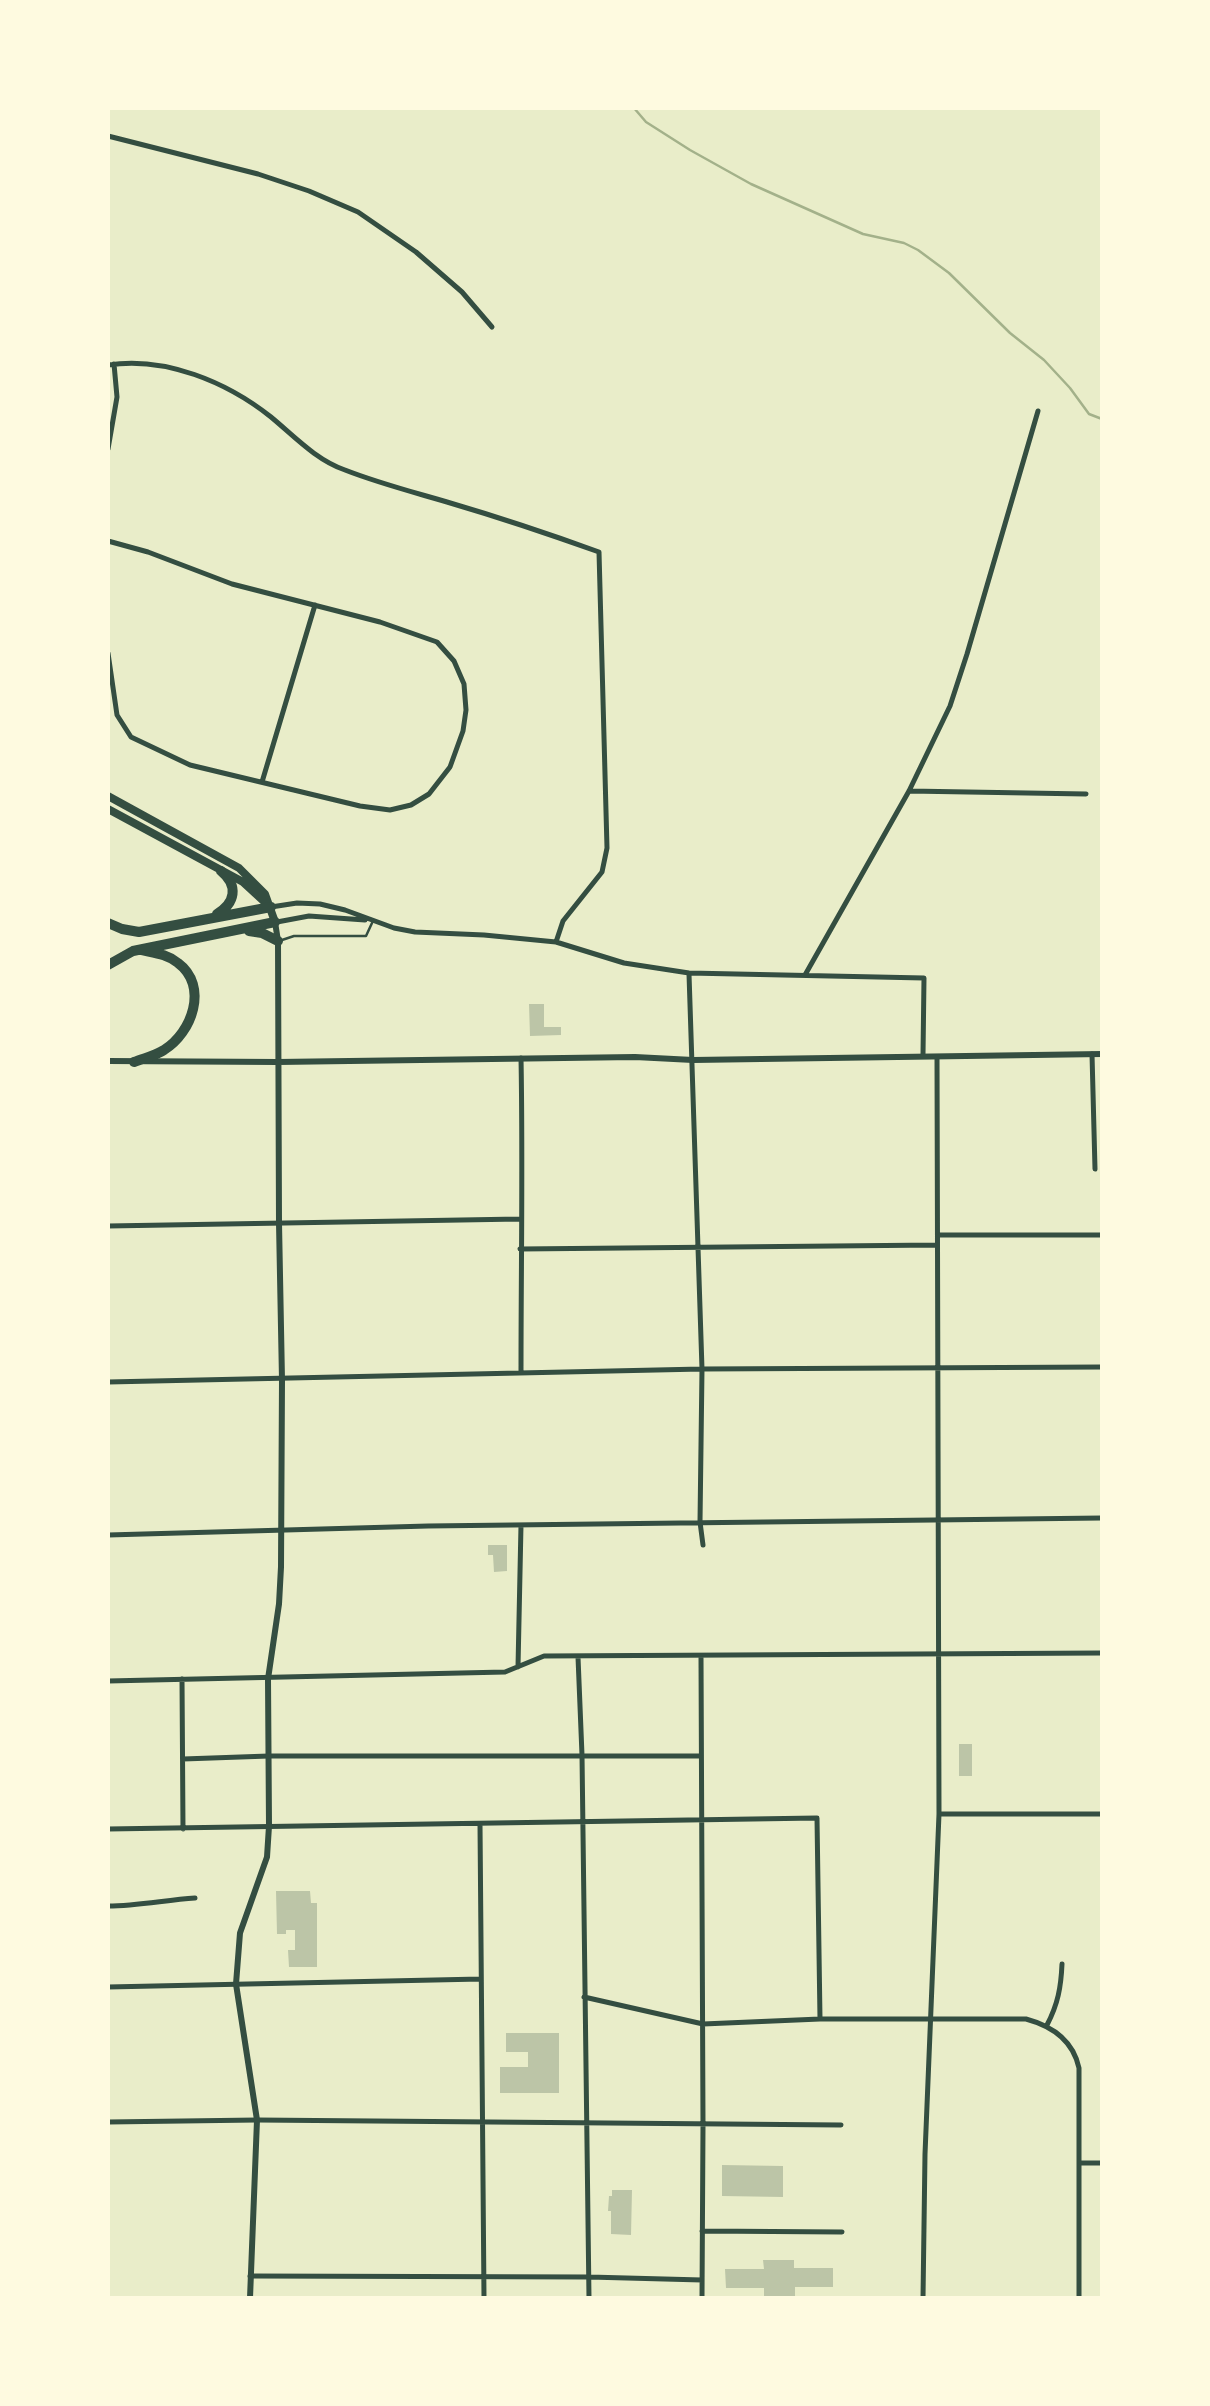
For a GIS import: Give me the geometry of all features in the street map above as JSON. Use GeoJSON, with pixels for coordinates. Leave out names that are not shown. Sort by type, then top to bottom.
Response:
{"type":"FeatureCollection","features":[{"type":"Feature","properties":{"kind":"highway"},"geometry":{"type":"LineString","coordinates":[[211,918],[232,900],[233,886],[222,872]]}},
{"type":"Feature","properties":{"kind":"highway"},"geometry":{"type":"LineString","coordinates":[[108,923],[140,932],[272,907]]}},
{"type":"Feature","properties":{"kind":"highway"},"geometry":{"type":"LineString","coordinates":[[108,965],[126,953],[276,922]]}},
{"type":"Feature","properties":{"kind":"highway"},"geometry":{"type":"LineString","coordinates":[[233,931],[262,933],[278,941]]}},
{"type":"Feature","properties":{"kind":"highway"},"geometry":{"type":"LineString","coordinates":[[134,1062],[165,1050],[193,1014],[192,984],[180,964],[164,954],[140,950]]}},
{"type":"Feature","properties":{"kind":"main road"},"geometry":{"type":"LineString","coordinates":[[108,796],[239,868],[260,887],[276,922]]}},
{"type":"Feature","properties":{"kind":"main road"},"geometry":{"type":"LineString","coordinates":[[108,809],[243,882],[272,907]]}},
{"type":"Feature","properties":{"kind":"street"},"geometry":{"type":"LineString","coordinates":[[108,136],[258,174],[358,212],[416,252],[462,292],[492,327]]}},
{"type":"Feature","properties":{"kind":"street"},"geometry":{"type":"LineString","coordinates":[[108,449],[117,396],[111,365],[146,364],[188,373],[250,402],[343,470],[600,552],[607,848],[602,872],[563,921],[556,942]]}},
{"type":"Feature","properties":{"kind":"street"},"geometry":{"type":"LineString","coordinates":[[805,975],[908,791],[950,706],[1038,410]]}},
{"type":"Feature","properties":{"kind":"street"},"geometry":{"type":"LineString","coordinates":[[108,541],[232,584],[425,636],[447,650],[460,672],[466,697],[463,731],[441,782],[429,794],[411,805],[390,810],[360,806],[190,765],[131,738],[117,715],[108,653]]}},
{"type":"Feature","properties":{"kind":"street"},"geometry":{"type":"LineString","coordinates":[[262,782],[315,604]]}},
{"type":"Feature","properties":{"kind":"street"},"geometry":{"type":"LineString","coordinates":[[908,791],[1086,794]]}},
{"type":"Feature","properties":{"kind":"street"},"geometry":{"type":"LineString","coordinates":[[272,907],[320,904],[415,932],[556,942],[624,963],[689,974],[924,978],[923,1056]]}},
{"type":"Feature","properties":{"kind":"street"},"geometry":{"type":"LineString","coordinates":[[250,2298],[257,2120],[236,1984],[240,1933],[267,1857],[268,1678],[279,1604],[282,1380],[276,922],[310,916],[372,921]]}},
{"type":"Feature","properties":{"kind":"street"},"geometry":{"type":"LineString","coordinates":[[689,974],[702,1369],[703,1545]]}},
{"type":"Feature","properties":{"kind":"street"},"geometry":{"type":"LineString","coordinates":[[1092,1054],[1095,1169]]}},
{"type":"Feature","properties":{"kind":"street"},"geometry":{"type":"LineString","coordinates":[[108,1061],[693,1060],[1102,1054]]}},
{"type":"Feature","properties":{"kind":"street"},"geometry":{"type":"LineString","coordinates":[[923,2298],[939,1814],[937,1056]]}},
{"type":"Feature","properties":{"kind":"street"},"geometry":{"type":"LineString","coordinates":[[521,1058],[521,1372]]}},
{"type":"Feature","properties":{"kind":"street"},"geometry":{"type":"LineString","coordinates":[[108,1226],[520,1219]]}},
{"type":"Feature","properties":{"kind":"street"},"geometry":{"type":"LineString","coordinates":[[939,1235],[1102,1235]]}},
{"type":"Feature","properties":{"kind":"street"},"geometry":{"type":"LineString","coordinates":[[520,1249],[939,1245]]}},
{"type":"Feature","properties":{"kind":"street"},"geometry":{"type":"LineString","coordinates":[[108,1382],[702,1369],[1102,1367]]}},
{"type":"Feature","properties":{"kind":"street"},"geometry":{"type":"LineString","coordinates":[[108,1535],[1102,1518]]}},
{"type":"Feature","properties":{"kind":"street"},"geometry":{"type":"LineString","coordinates":[[518,1668],[521,1525]]}},
{"type":"Feature","properties":{"kind":"street"},"geometry":{"type":"LineString","coordinates":[[108,1681],[505,1672],[544,1656],[578,1655],[1102,1653]]}},
{"type":"Feature","properties":{"kind":"street"},"geometry":{"type":"LineString","coordinates":[[578,1655],[589,2298]]}},
{"type":"Feature","properties":{"kind":"street"},"geometry":{"type":"LineString","coordinates":[[701,1656],[702,2298]]}},
{"type":"Feature","properties":{"kind":"street"},"geometry":{"type":"LineString","coordinates":[[182,1679],[183,1829]]}},
{"type":"Feature","properties":{"kind":"street"},"geometry":{"type":"LineString","coordinates":[[183,1759],[701,1756]]}},
{"type":"Feature","properties":{"kind":"street"},"geometry":{"type":"LineString","coordinates":[[939,1814],[1102,1814]]}},
{"type":"Feature","properties":{"kind":"street"},"geometry":{"type":"LineString","coordinates":[[108,1829],[818,1818],[820,2018]]}},
{"type":"Feature","properties":{"kind":"street"},"geometry":{"type":"LineString","coordinates":[[480,1824],[484,2298]]}},
{"type":"Feature","properties":{"kind":"street"},"geometry":{"type":"LineString","coordinates":[[108,1906],[195,1898]]}},
{"type":"Feature","properties":{"kind":"street"},"geometry":{"type":"LineString","coordinates":[[1048,2025],[1061,1989],[1062,1964]]}},
{"type":"Feature","properties":{"kind":"street"},"geometry":{"type":"LineString","coordinates":[[108,1987],[481,1979]]}},
{"type":"Feature","properties":{"kind":"street"},"geometry":{"type":"LineString","coordinates":[[584,1998],[703,2024],[820,2018],[1026,2019],[1048,2025],[1059,2033],[1077,2059],[1080,2298]]}},
{"type":"Feature","properties":{"kind":"street"},"geometry":{"type":"LineString","coordinates":[[108,2122],[841,2125]]}},
{"type":"Feature","properties":{"kind":"street"},"geometry":{"type":"LineString","coordinates":[[1080,2163],[1102,2163]]}},
{"type":"Feature","properties":{"kind":"street"},"geometry":{"type":"LineString","coordinates":[[702,2231],[842,2232]]}},
{"type":"Feature","properties":{"kind":"street"},"geometry":{"type":"LineString","coordinates":[[250,2276],[702,2280]]}},
{"type":"Feature","properties":{"kind":"lane"},"geometry":{"type":"LineString","coordinates":[[278,941],[294,936],[366,936],[372,921]]}},
{"type":"Feature","properties":{"kind":"building"},"geometry":{"type":"Polygon","coordinates":[[[529,1004],[544,1004],[544,1027],[561,1027],[561,1035],[530,1036],[529,1004]]]}},
{"type":"Feature","properties":{"kind":"building"},"geometry":{"type":"Polygon","coordinates":[[[488,1545],[507,1545],[507,1571],[494,1572],[488,1545]]]}},
{"type":"Feature","properties":{"kind":"building"},"geometry":{"type":"Polygon","coordinates":[[[959,1744],[972,1744],[972,1776],[959,1776],[959,1744]]]}},
{"type":"Feature","properties":{"kind":"building"},"geometry":{"type":"Polygon","coordinates":[[[276,1891],[310,1891],[311,1903],[317,1903],[317,1967],[289,1967],[288,1950],[295,1950],[295,1930],[277,1934],[276,1891]]]}},
{"type":"Feature","properties":{"kind":"building"},"geometry":{"type":"Polygon","coordinates":[[[506,2033],[559,2033],[559,2093],[500,2093],[500,2067],[528,2067],[528,2052],[506,2052],[506,2033]]]}},
{"type":"Feature","properties":{"kind":"building"},"geometry":{"type":"Polygon","coordinates":[[[722,2165],[783,2166],[783,2197],[722,2196],[722,2165]]]}},
{"type":"Feature","properties":{"kind":"building"},"geometry":{"type":"Polygon","coordinates":[[[612,2190],[632,2190],[631,2235],[611,2234],[608,2211],[612,2190]]]}},
{"type":"Feature","properties":{"kind":"building"},"geometry":{"type":"Polygon","coordinates":[[[763,2260],[794,2260],[794,2268],[833,2268],[833,2287],[795,2287],[795,2298],[764,2298],[764,2288],[726,2288],[725,2269],[764,2269],[763,2260]]]}},
{"type":"Feature","properties":{"kind":"waterway"},"geometry":{"type":"LineString","coordinates":[[634,108],[646,122],[751,184],[863,234],[918,250],[949,273],[1010,333],[1044,360],[1089,414],[1102,419]]}}]}
